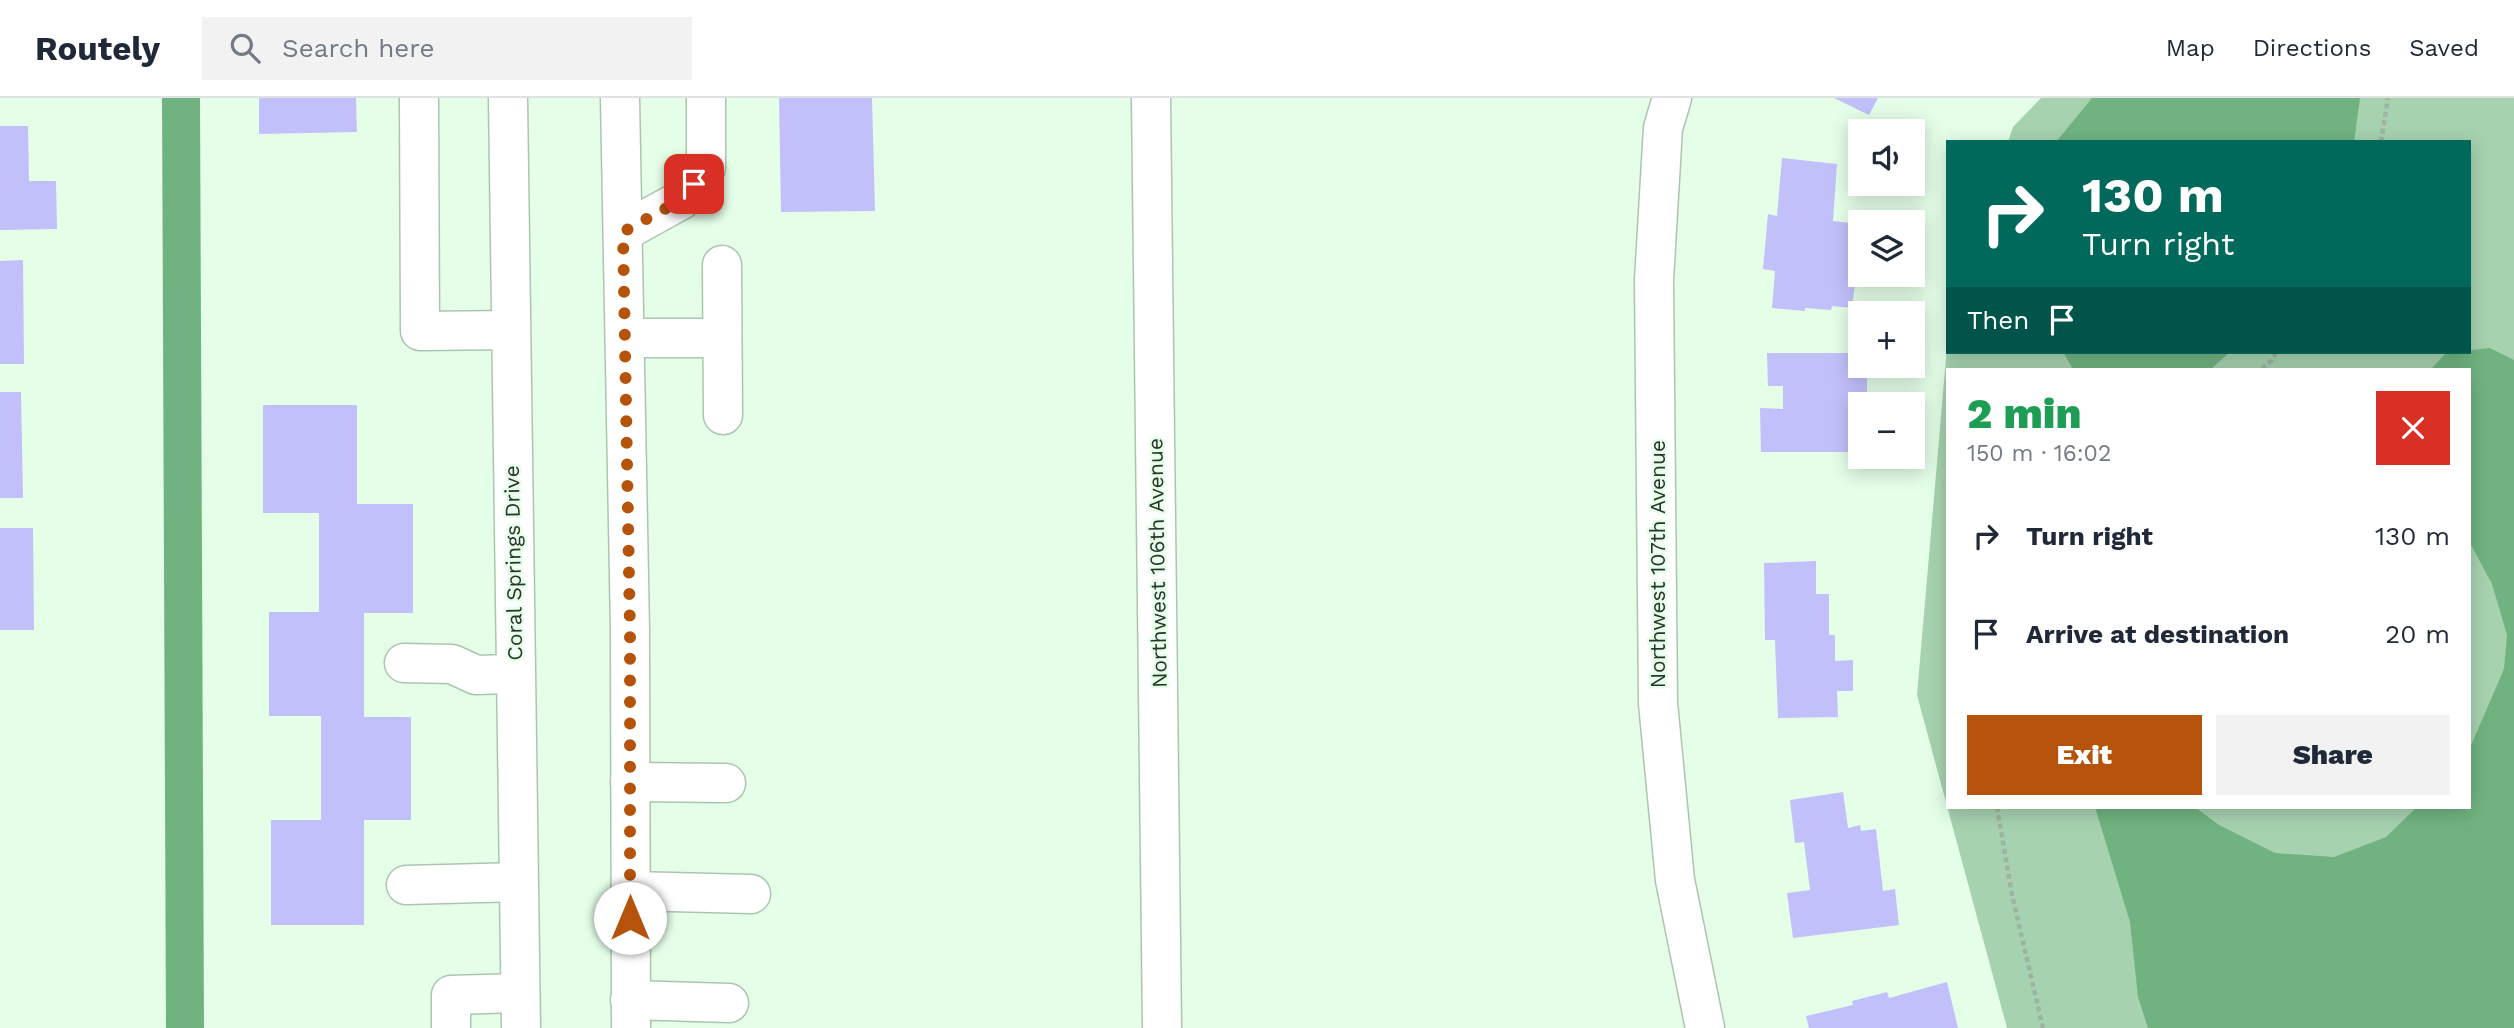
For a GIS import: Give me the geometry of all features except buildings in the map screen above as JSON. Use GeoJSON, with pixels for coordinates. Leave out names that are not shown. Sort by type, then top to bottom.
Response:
{"type":"FeatureCollection","features":[{"type":"Feature","properties":{"kind":"street"},"geometry":{"type":"LineString","coordinates":[[419,98],[420,331],[510,330]]}},
{"type":"Feature","properties":{"kind":"street","name":"Coral Springs Drive"},"geometry":{"type":"LineString","coordinates":[[508,98],[520,1010]]}},
{"type":"Feature","properties":{"kind":"street"},"geometry":{"type":"LineString","coordinates":[[620,98],[630,631],[630,1014],[729,1003]]}},
{"type":"Feature","properties":{"kind":"street"},"geometry":{"type":"LineString","coordinates":[[623,232],[681,200],[706,167],[706,98]]}},
{"type":"Feature","properties":{"kind":"street","name":"Northwest 106th Avenue"},"geometry":{"type":"LineString","coordinates":[[1151,98],[1162,1028]]}},
{"type":"Feature","properties":{"kind":"street","name":"Northwest 107th Avenue"},"geometry":{"type":"LineString","coordinates":[[1672,98],[1663,128],[1654,280],[1658,703],[1675,880],[1705,1028]]}},
{"type":"Feature","properties":{"kind":"street"},"geometry":{"type":"LineString","coordinates":[[722,265],[723,415]]}},
{"type":"Feature","properties":{"kind":"street"},"geometry":{"type":"LineString","coordinates":[[625,338],[722,338]]}},
{"type":"Feature","properties":{"kind":"street"},"geometry":{"type":"LineString","coordinates":[[404,663],[452,664],[476,675],[514,674]]}},
{"type":"Feature","properties":{"kind":"street"},"geometry":{"type":"LineString","coordinates":[[630,782],[726,783]]}},
{"type":"Feature","properties":{"kind":"street"},"geometry":{"type":"LineString","coordinates":[[406,884],[518,882]]}},
{"type":"Feature","properties":{"kind":"street"},"geometry":{"type":"LineString","coordinates":[[630,891],[751,894]]}},
{"type":"Feature","properties":{"kind":"street"},"geometry":{"type":"LineString","coordinates":[[451,1028],[451,995],[520,1010]]}},
{"type":"Feature","properties":{"kind":"path"},"geometry":{"type":"LineString","coordinates":[[2381,140],[2388,98]]}},
{"type":"Feature","properties":{"kind":"path"},"geometry":{"type":"LineString","coordinates":[[2263,368],[2275,354]]}},
{"type":"Feature","properties":{"kind":"path"},"geometry":{"type":"LineString","coordinates":[[1997,809],[2012,895],[2043,1028]]}},
{"type":"Feature","properties":{"kind":"shaded area"},"geometry":{"type":"Polygon","coordinates":[[[2041,98],[2514,98],[2514,1028],[2007,1028],[1948,809],[2471,809],[2471,368],[1946,368],[1946,802],[1917,695],[1946,354],[2471,354],[2471,140],[2009,140],[2013,127],[2041,98]]]}},
{"type":"Feature","properties":{"kind":"shaded area"},"geometry":{"type":"Polygon","coordinates":[[[2092,98],[2360,98],[2354,140],[2058,140],[2092,98]]]}},
{"type":"Feature","properties":{"kind":"shaded area"},"geometry":{"type":"Polygon","coordinates":[[[2490,348],[2514,360],[2514,1028],[2148,1028],[2138,997],[2130,922],[2096,809],[2198,809],[2219,825],[2275,853],[2334,857],[2386,837],[2415,809],[2471,809],[2471,745],[2504,669],[2507,635],[2492,584],[2471,545],[2471,368],[2432,368],[2445,354],[2471,354],[2471,350],[2490,348]]]}},
{"type":"Feature","properties":{"kind":"shaded area"},"geometry":{"type":"Polygon","coordinates":[[[2064,354],[2228,354],[2212,368],[2072,368],[2064,354]]]}},
{"type":"Feature","properties":{"kind":"waterway"},"geometry":{"type":"LineString","coordinates":[[181,98],[185,1028]]}},
{"type":"Feature","properties":{"kind":"route"},"geometry":{"type":"LineString","coordinates":[[630,918],[630,631],[623,232],[681,200],[694,184]]}}]}
